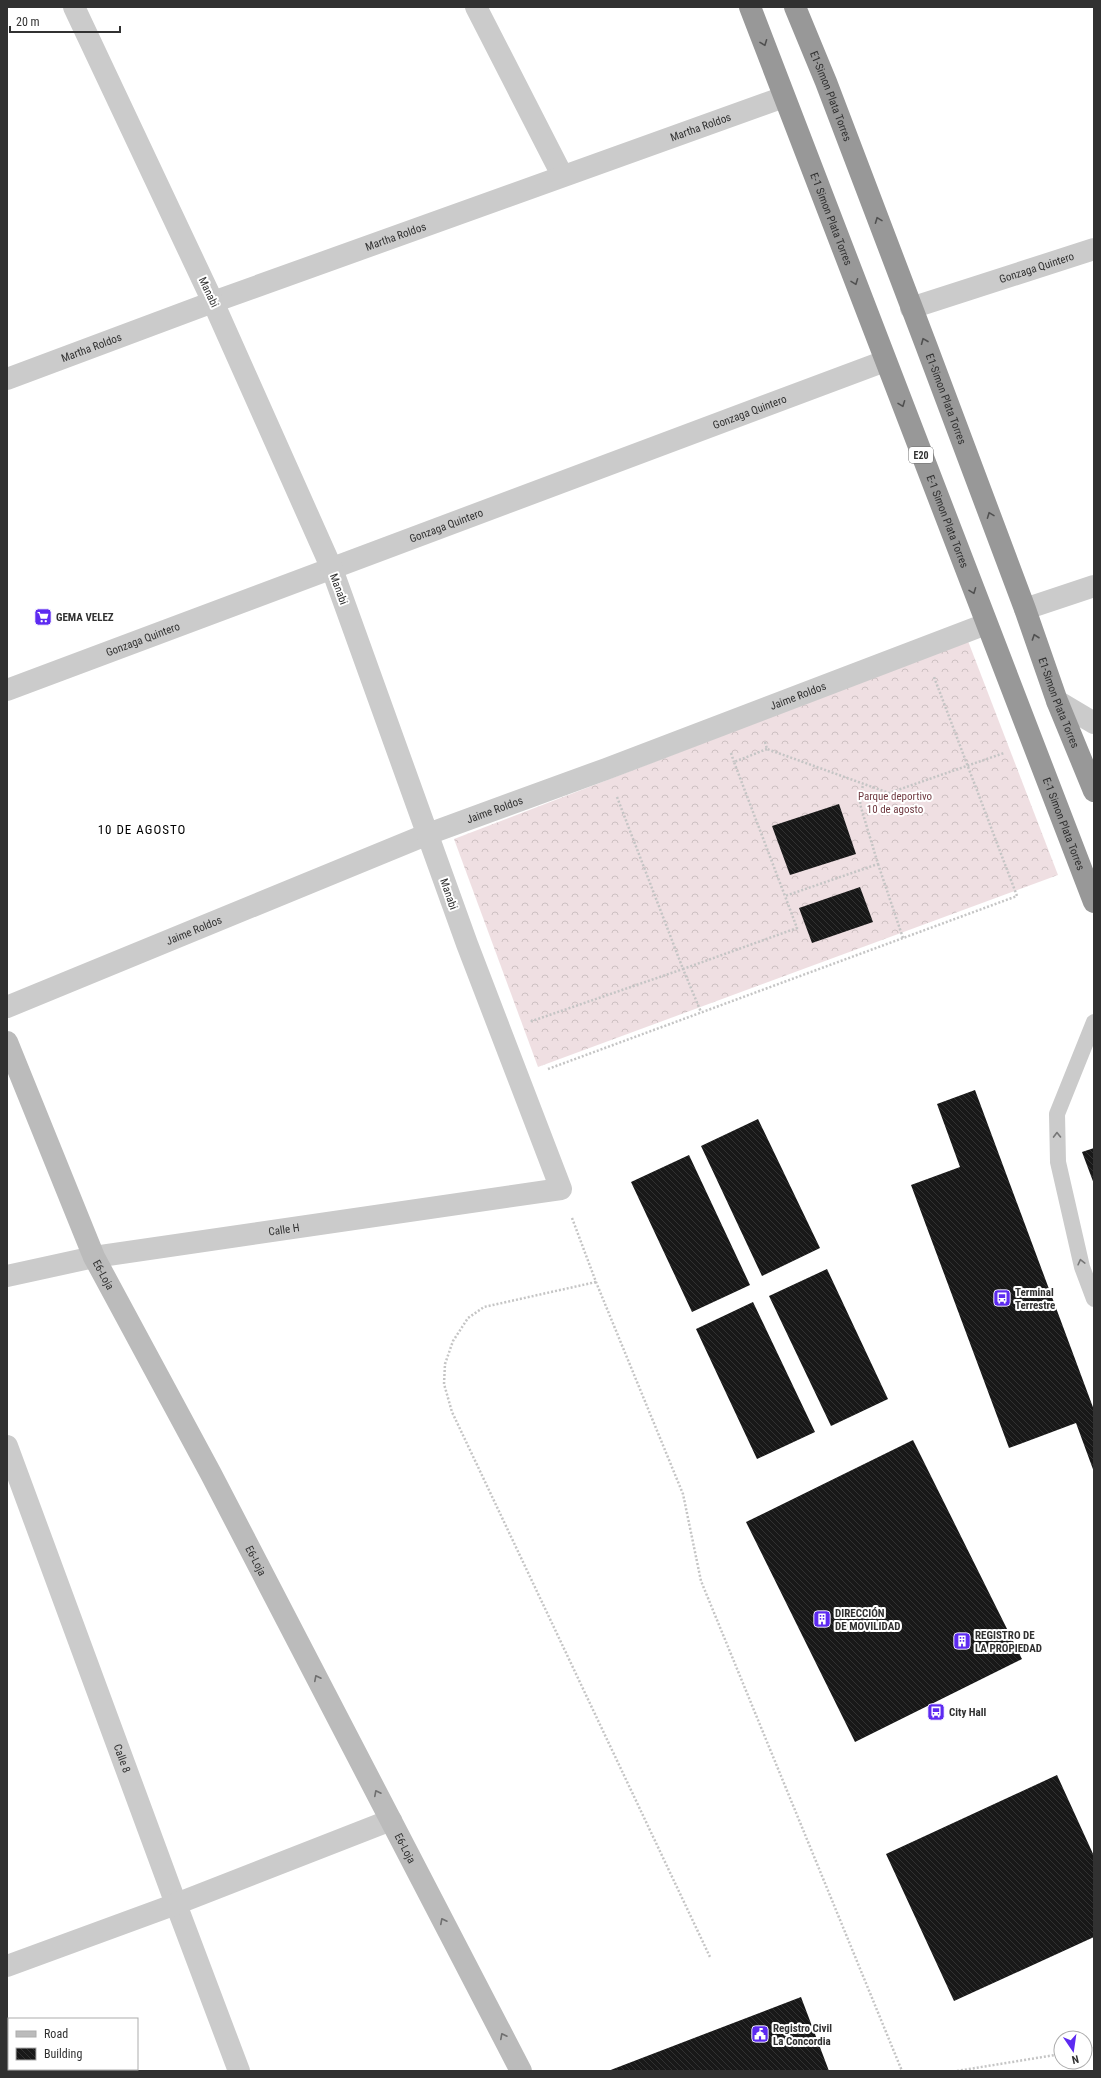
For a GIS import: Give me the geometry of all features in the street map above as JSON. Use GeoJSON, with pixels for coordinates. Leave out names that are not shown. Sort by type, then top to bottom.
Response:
{"type":"FeatureCollection","features":[{"type":"Feature","properties":{"kind":"highway","name":"E1-Simon Plata Torres"},"geometry":{"type":"LineString","coordinates":[[795,7],[826,82],[1025,609],[1057,701],[1094,791]]}},
{"type":"Feature","properties":{"kind":"highway","name":"E-1 Simon Plata Torres"},"geometry":{"type":"LineString","coordinates":[[754,8],[784,96],[1094,902]]}},
{"type":"Feature","properties":{"kind":"main road","name":"E6-Loja"},"geometry":{"type":"LineString","coordinates":[[7,1042],[94,1257],[211,1474],[521,2071]]}},
{"type":"Feature","properties":{"kind":"street","name":"Manabi"},"geometry":{"type":"LineString","coordinates":[[74,7],[214,302],[332,569],[467,944],[562,1189]]}},
{"type":"Feature","properties":{"kind":"street"},"geometry":{"type":"LineString","coordinates":[[476,7],[562,175]]}},
{"type":"Feature","properties":{"kind":"street","name":"Martha Roldos"},"geometry":{"type":"LineString","coordinates":[[7,379],[562,175],[784,96]]}},
{"type":"Feature","properties":{"kind":"street","name":"Gonzaga Quintero"},"geometry":{"type":"LineString","coordinates":[[911,308],[1094,249]]}},
{"type":"Feature","properties":{"kind":"street","name":"Gonzaga Quintero"},"geometry":{"type":"LineString","coordinates":[[7,690],[885,361]]}},
{"type":"Feature","properties":{"kind":"street"},"geometry":{"type":"LineString","coordinates":[[1025,609],[1094,586]]}},
{"type":"Feature","properties":{"kind":"street","name":"Jaime Roldos"},"geometry":{"type":"LineString","coordinates":[[7,1007],[428,834],[753,714],[986,624]]}},
{"type":"Feature","properties":{"kind":"street"},"geometry":{"type":"LineString","coordinates":[[1057,701],[1094,723]]}},
{"type":"Feature","properties":{"kind":"street","name":"Calle H"},"geometry":{"type":"LineString","coordinates":[[7,1276],[94,1257],[562,1189]]}},
{"type":"Feature","properties":{"kind":"street","name":"Calle 8"},"geometry":{"type":"LineString","coordinates":[[7,1446],[176,1904],[240,2071]]}},
{"type":"Feature","properties":{"kind":"street"},"geometry":{"type":"LineString","coordinates":[[7,1966],[176,1904],[391,1820]]}},
{"type":"Feature","properties":{"kind":"lane"},"geometry":{"type":"LineString","coordinates":[[1094,1022],[1057,1114],[1058,1162],[1082,1268],[1094,1299]]}},
{"type":"Feature","properties":{"kind":"path"},"geometry":{"type":"LineString","coordinates":[[520,1080],[1017,896],[933,674]]}},
{"type":"Feature","properties":{"kind":"path"},"geometry":{"type":"LineString","coordinates":[[753,714],[767,749]]}},
{"type":"Feature","properties":{"kind":"path"},"geometry":{"type":"LineString","coordinates":[[734,762],[767,749],[888,793],[1032,744]]}},
{"type":"Feature","properties":{"kind":"path"},"geometry":{"type":"LineString","coordinates":[[529,1014],[532,1021],[797,928],[730,750]]}},
{"type":"Feature","properties":{"kind":"path"},"geometry":{"type":"LineString","coordinates":[[863,784],[860,804],[903,938]]}},
{"type":"Feature","properties":{"kind":"path"},"geometry":{"type":"LineString","coordinates":[[617,796],[701,1012]]}},
{"type":"Feature","properties":{"kind":"path"},"geometry":{"type":"LineString","coordinates":[[785,896],[878,864]]}},
{"type":"Feature","properties":{"kind":"path"},"geometry":{"type":"LineString","coordinates":[[562,1189],[596,1282],[683,1494],[701,1581],[902,2071]]}},
{"type":"Feature","properties":{"kind":"path"},"geometry":{"type":"LineString","coordinates":[[596,1282],[484,1307],[468,1318],[453,1341],[445,1364],[444,1384],[452,1412],[710,1957]]}},
{"type":"Feature","properties":{"kind":"path"},"geometry":{"type":"LineString","coordinates":[[957,2071],[1053,2055]]}},
{"type":"Feature","properties":{"kind":"green space","name":"Parque deportivo 10 de agosto"},"geometry":{"type":"Polygon","coordinates":[[[968,641],[1058,875],[538,1067],[454,839],[968,641]]]}},
{"type":"Feature","properties":{"kind":"building"},"geometry":{"type":"Polygon","coordinates":[[[839,804],[856,854],[790,875],[772,826],[839,804]]]}},
{"type":"Feature","properties":{"kind":"building"},"geometry":{"type":"Polygon","coordinates":[[[860,887],[873,922],[812,943],[799,908],[860,887]]]}},
{"type":"Feature","properties":{"kind":"building","name":"Terminal Terrestre"},"geometry":{"type":"Polygon","coordinates":[[[975,1090],[1094,1410],[1094,1472],[1076,1423],[1009,1448],[911,1185],[960,1167],[937,1104],[975,1090]]]}},
{"type":"Feature","properties":{"kind":"building"},"geometry":{"type":"Polygon","coordinates":[[[758,1119],[820,1248],[762,1276],[701,1146],[758,1119]]]}},
{"type":"Feature","properties":{"kind":"building"},"geometry":{"type":"Polygon","coordinates":[[[1094,1148],[1094,1184],[1082,1152],[1094,1148]]]}},
{"type":"Feature","properties":{"kind":"building"},"geometry":{"type":"Polygon","coordinates":[[[689,1155],[750,1285],[692,1312],[631,1182],[689,1155]]]}},
{"type":"Feature","properties":{"kind":"building"},"geometry":{"type":"Polygon","coordinates":[[[827,1269],[888,1399],[831,1426],[769,1296],[827,1269]]]}},
{"type":"Feature","properties":{"kind":"building"},"geometry":{"type":"Polygon","coordinates":[[[753,1302],[815,1432],[757,1459],[696,1329],[753,1302]]]}},
{"type":"Feature","properties":{"kind":"building"},"geometry":{"type":"Polygon","coordinates":[[[913,1440],[1022,1659],[855,1742],[746,1522],[913,1440]]]}},
{"type":"Feature","properties":{"kind":"building"},"geometry":{"type":"Polygon","coordinates":[[[1057,1775],[1094,1856],[1094,1937],[954,2001],[886,1854],[1057,1775]]]}},
{"type":"Feature","properties":{"kind":"building","name":"Registro Civil La Concordia"},"geometry":{"type":"Polygon","coordinates":[[[801,1997],[829,2071],[608,2071],[801,1997]]]}},
{"type":"Feature","properties":{"kind":"place","name":"GEMA VELEZ"},"geometry":{"type":"Point","coordinates":[43,617]}},
{"type":"Feature","properties":{"kind":"place","name":"Terminal Terrestre"},"geometry":{"type":"Point","coordinates":[1002,1298]}},
{"type":"Feature","properties":{"kind":"place","name":"DIRECCIÓN DE MOVILIDAD"},"geometry":{"type":"Point","coordinates":[822,1619]}},
{"type":"Feature","properties":{"kind":"place","name":"REGISTRO DE LA PROPIEDAD"},"geometry":{"type":"Point","coordinates":[962,1641]}},
{"type":"Feature","properties":{"kind":"place","name":"City Hall"},"geometry":{"type":"Point","coordinates":[936,1712]}},
{"type":"Feature","properties":{"kind":"place","name":"Registro Civil La Concordia"},"geometry":{"type":"Point","coordinates":[760,2034]}},
{"type":"Feature","properties":{"kind":"district","name":"10 DE AGOSTO"},"geometry":{"type":"Point","coordinates":[142,829]}}]}
